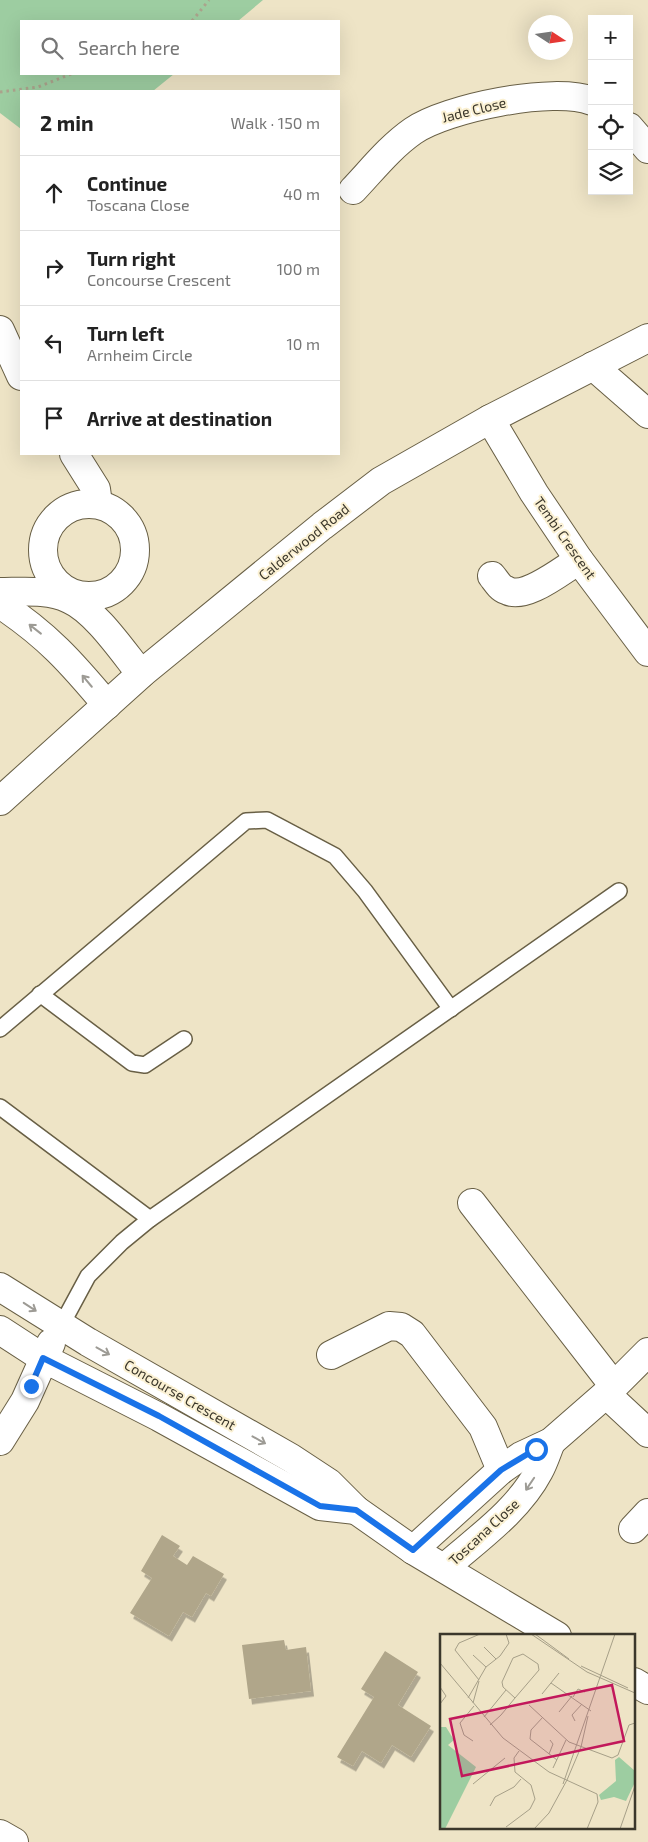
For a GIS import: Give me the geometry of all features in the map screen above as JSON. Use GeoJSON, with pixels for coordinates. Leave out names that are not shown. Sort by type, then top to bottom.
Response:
{"type":"FeatureCollection","features":[{"type":"Feature","properties":{"kind":"street","name":"Jade Close"},"geometry":{"type":"LineString","coordinates":[[353,190],[398,143],[415,130],[442,117],[489,104],[548,96],[566,95],[588,100]]}},
{"type":"Feature","properties":{"kind":"street"},"geometry":{"type":"LineString","coordinates":[[633,132],[648,149]]}},
{"type":"Feature","properties":{"kind":"street"},"geometry":{"type":"LineString","coordinates":[[0,330],[20,374]]}},
{"type":"Feature","properties":{"kind":"street","name":"Calderwood Road"},"geometry":{"type":"LineString","coordinates":[[0,801],[141,674],[322,526],[380,482],[490,419],[648,338]]}},
{"type":"Feature","properties":{"kind":"street"},"geometry":{"type":"LineString","coordinates":[[593,366],[648,414]]}},
{"type":"Feature","properties":{"kind":"street","name":"Tembi Crescent"},"geometry":{"type":"LineString","coordinates":[[490,419],[534,493],[579,560],[648,652]]}},
{"type":"Feature","properties":{"kind":"street"},"geometry":{"type":"LineString","coordinates":[[75,455],[96,489],[98,504]]}},
{"type":"Feature","properties":{"kind":"street"},"geometry":{"type":"LineString","coordinates":[[0,592],[37,592],[70,595],[87,596],[104,595],[118,587],[130,574],[135,558],[136,541],[130,525],[119,513],[98,504],[73,506],[60,514],[50,526],[44,540],[43,556],[48,571],[58,584],[70,595],[92,616],[141,674]]}},
{"type":"Feature","properties":{"kind":"street"},"geometry":{"type":"LineString","coordinates":[[492,576],[504,590],[518,593],[532,588],[579,560]]}},
{"type":"Feature","properties":{"kind":"street"},"geometry":{"type":"LineString","coordinates":[[0,604],[47,638],[68,657],[107,704]]}},
{"type":"Feature","properties":{"kind":"street"},"geometry":{"type":"LineString","coordinates":[[472,1203],[610,1390],[648,1433]]}},
{"type":"Feature","properties":{"kind":"street","name":"Concourse Crescent"},"geometry":{"type":"LineString","coordinates":[[0,1287],[61,1326],[291,1458],[329,1483],[356,1510],[413,1550],[554,1634]]}},
{"type":"Feature","properties":{"kind":"street"},"geometry":{"type":"LineString","coordinates":[[0,1441],[25,1401],[43,1358],[61,1326]]}},
{"type":"Feature","properties":{"kind":"street"},"geometry":{"type":"LineString","coordinates":[[331,1355],[389,1326],[401,1327],[412,1334],[483,1427],[501,1470]]}},
{"type":"Feature","properties":{"kind":"street","name":"Concourse Crescent"},"geometry":{"type":"LineString","coordinates":[[0,1330],[43,1358],[159,1416],[320,1506],[356,1510]]}},
{"type":"Feature","properties":{"kind":"street","name":"Toscana Close"},"geometry":{"type":"LineString","coordinates":[[413,1550],[501,1470],[520,1456],[551,1442],[610,1390],[648,1352]]}},
{"type":"Feature","properties":{"kind":"street","name":"Toscana Close"},"geometry":{"type":"LineString","coordinates":[[444,1568],[500,1520],[522,1496],[539,1471],[551,1442]]}},
{"type":"Feature","properties":{"kind":"street"},"geometry":{"type":"LineString","coordinates":[[636,1683],[648,1690]]}},
{"type":"Feature","properties":{"kind":"street"},"geometry":{"type":"LineString","coordinates":[[0,1834],[14,1842]]}},
{"type":"Feature","properties":{"kind":"lane"},"geometry":{"type":"LineString","coordinates":[[0,1029],[246,821],[267,820],[335,856],[365,891],[451,1009]]}},
{"type":"Feature","properties":{"kind":"lane"},"geometry":{"type":"LineString","coordinates":[[61,1326],[88,1276],[122,1242],[150,1219],[619,891]]}},
{"type":"Feature","properties":{"kind":"lane"},"geometry":{"type":"LineString","coordinates":[[40,994],[132,1063],[145,1064],[184,1039]]}},
{"type":"Feature","properties":{"kind":"lane"},"geometry":{"type":"LineString","coordinates":[[0,1107],[150,1219]]}},
{"type":"Feature","properties":{"kind":"path"},"geometry":{"type":"LineString","coordinates":[[193,20],[209,0]]}},
{"type":"Feature","properties":{"kind":"path"},"geometry":{"type":"LineString","coordinates":[[0,92],[38,87],[68,75]]}},
{"type":"Feature","properties":{"kind":"green space"},"geometry":{"type":"Polygon","coordinates":[[[0,0],[263,0],[239,20],[20,20],[20,75],[173,75],[154,90],[20,90],[20,128],[0,113],[0,0]]]}},
{"type":"Feature","properties":{"kind":"building"},"geometry":{"type":"Polygon","coordinates":[[[162,1535],[180,1546],[173,1556],[187,1565],[193,1556],[224,1574],[211,1596],[206,1593],[192,1617],[183,1612],[169,1636],[130,1613],[152,1578],[141,1571],[162,1535]]]}},
{"type":"Feature","properties":{"kind":"building"},"geometry":{"type":"Polygon","coordinates":[[[284,1640],[286,1650],[306,1647],[311,1691],[249,1699],[242,1645],[284,1640]]]}},
{"type":"Feature","properties":{"kind":"building"},"geometry":{"type":"Polygon","coordinates":[[[385,1651],[418,1672],[398,1705],[431,1726],[411,1757],[392,1745],[381,1763],[362,1751],[353,1766],[337,1757],[374,1697],[361,1689],[385,1651]]]}},
{"type":"Feature","properties":{"kind":"route"},"geometry":{"type":"LineString","coordinates":[[31,1386],[43,1358],[159,1416],[320,1506],[356,1510],[413,1550],[501,1470],[520,1456],[536,1449]]}}]}
